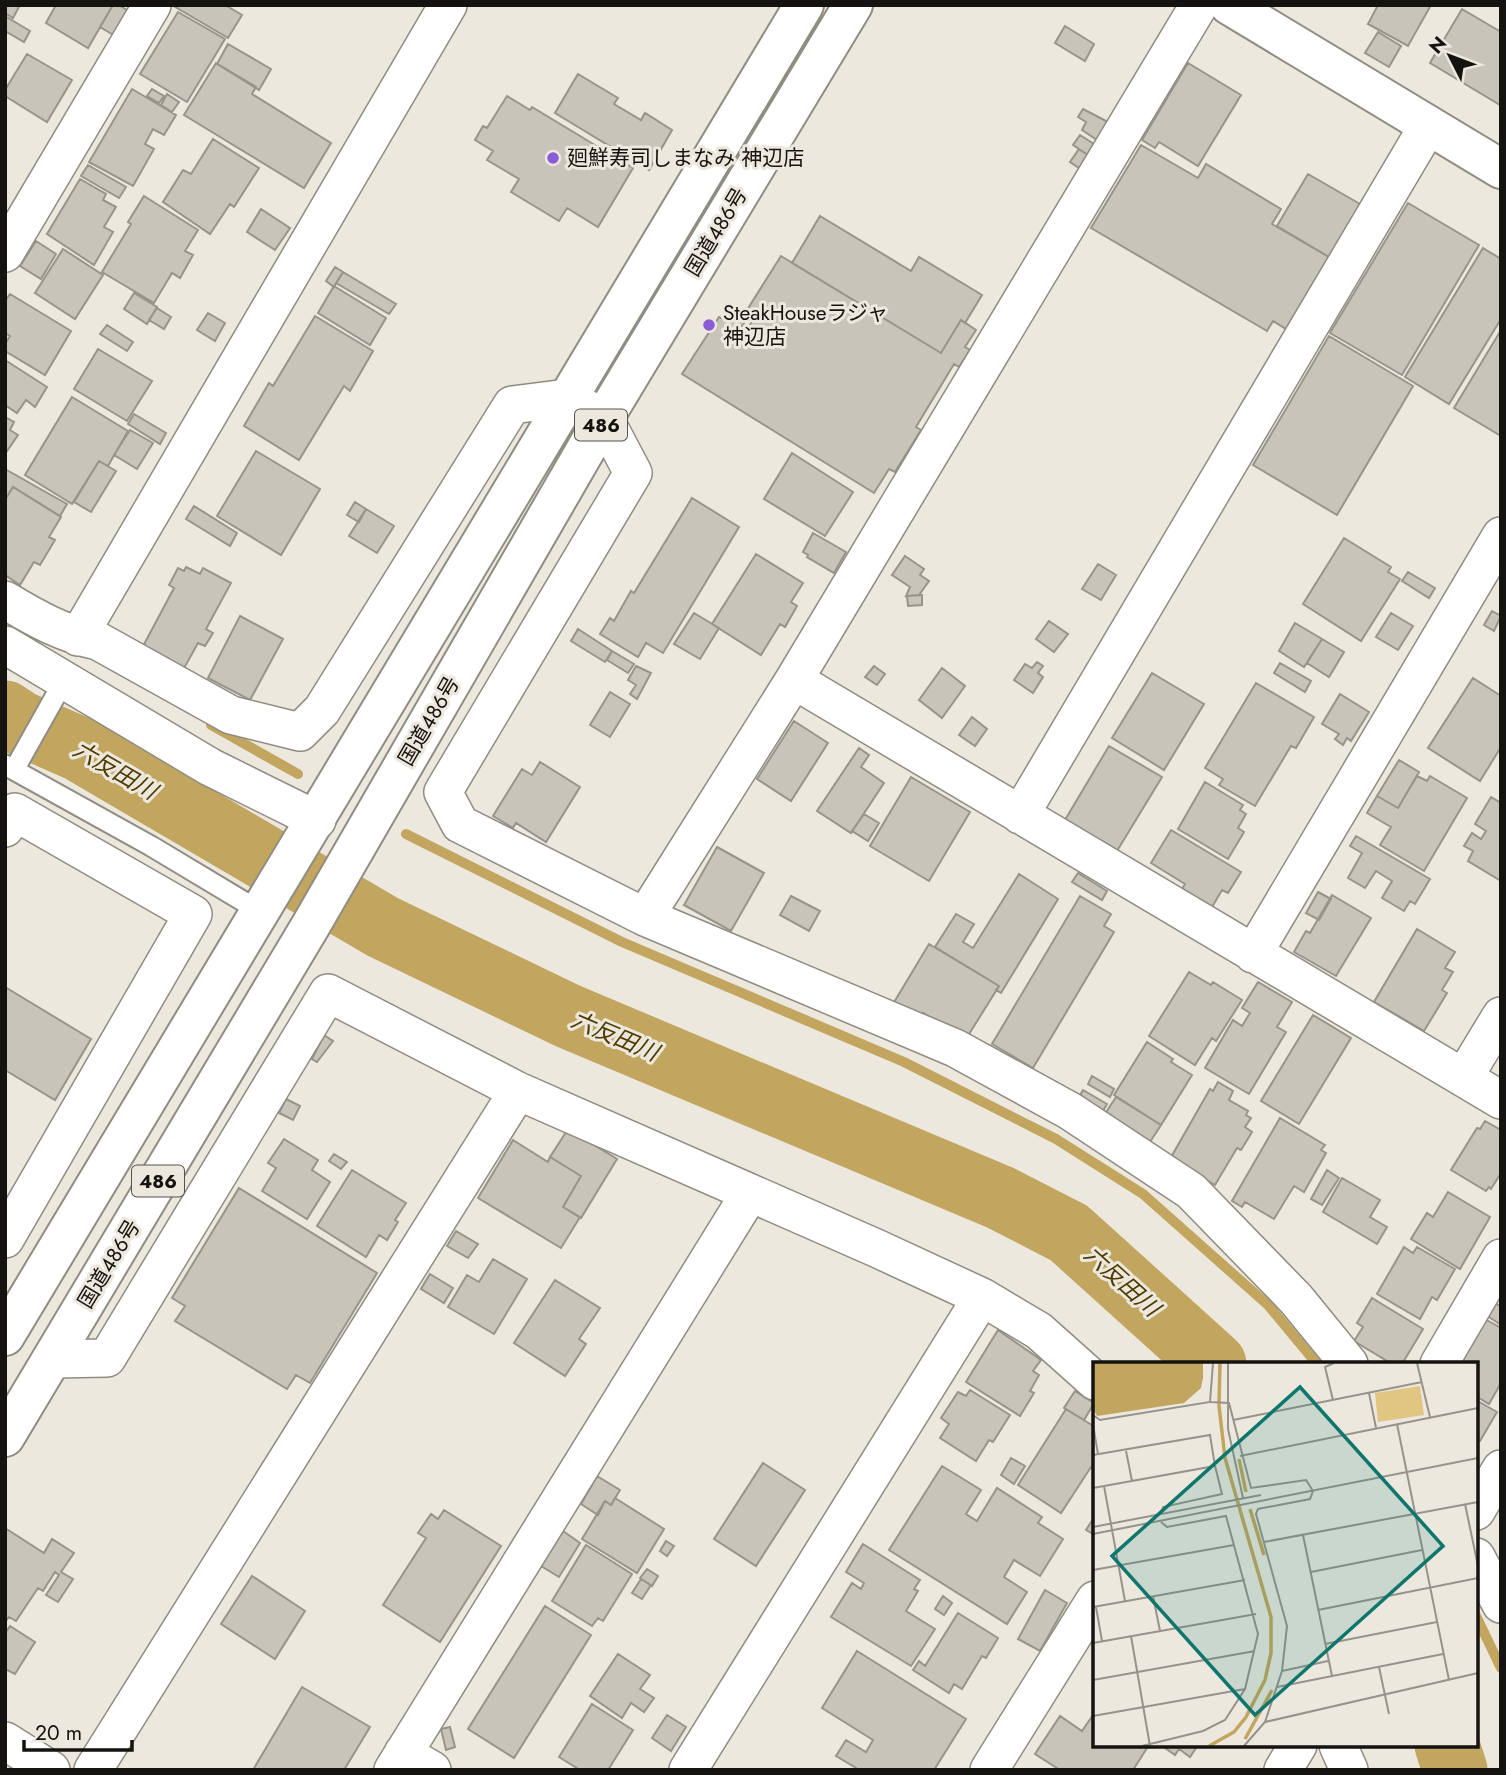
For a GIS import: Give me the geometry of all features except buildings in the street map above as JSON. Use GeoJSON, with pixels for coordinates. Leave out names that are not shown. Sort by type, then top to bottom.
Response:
{"type":"FeatureCollection","features":[{"type":"Feature","properties":{"kind":"main road","name":"国道486号"},"geometry":{"type":"LineString","coordinates":[[8,1325],[314,825],[804,5]]}},
{"type":"Feature","properties":{"kind":"main road","name":"国道486号"},"geometry":{"type":"LineString","coordinates":[[5,1437],[311,925],[604,418],[853,5]]}},
{"type":"Feature","properties":{"kind":"main road"},"geometry":{"type":"LineString","coordinates":[[1229,5],[1501,169]]}},
{"type":"Feature","properties":{"kind":"street"},"geometry":{"type":"LineString","coordinates":[[5,253],[152,5]]}},
{"type":"Feature","properties":{"kind":"street"},"geometry":{"type":"LineString","coordinates":[[78,637],[449,5]]}},
{"type":"Feature","properties":{"kind":"street"},"geometry":{"type":"LineString","coordinates":[[645,917],[794,680],[1199,5]]}},
{"type":"Feature","properties":{"kind":"street"},"geometry":{"type":"LineString","coordinates":[[1020,815],[1428,126]]}},
{"type":"Feature","properties":{"kind":"street"},"geometry":{"type":"LineString","coordinates":[[5,600],[39,621],[78,637],[98,641],[231,715],[300,732],[322,710],[512,405],[567,398],[604,418],[633,472],[443,792],[460,824],[645,917],[955,1048],[1070,1111],[1191,1191],[1296,1299],[1347,1362]]}},
{"type":"Feature","properties":{"kind":"street"},"geometry":{"type":"LineString","coordinates":[[1253,954],[1501,536]]}},
{"type":"Feature","properties":{"kind":"street"},"geometry":{"type":"LineString","coordinates":[[5,645],[61,685],[314,825]]}},
{"type":"Feature","properties":{"kind":"street"},"geometry":{"type":"LineString","coordinates":[[794,680],[1501,1100]]}},
{"type":"Feature","properties":{"kind":"street"},"geometry":{"type":"LineString","coordinates":[[5,1238],[193,914],[9,816]]}},
{"type":"Feature","properties":{"kind":"street"},"geometry":{"type":"LineString","coordinates":[[52,1359],[107,1357],[328,993],[518,1090],[982,1297],[1039,1331],[1093,1379]]}},
{"type":"Feature","properties":{"kind":"street"},"geometry":{"type":"LineString","coordinates":[[1464,1077],[1501,1016]]}},
{"type":"Feature","properties":{"kind":"street"},"geometry":{"type":"LineString","coordinates":[[93,1770],[518,1090]]}},
{"type":"Feature","properties":{"kind":"street"},"geometry":{"type":"LineString","coordinates":[[410,1764],[750,1193]]}},
{"type":"Feature","properties":{"kind":"street"},"geometry":{"type":"LineString","coordinates":[[1440,1362],[1501,1258]]}},
{"type":"Feature","properties":{"kind":"street"},"geometry":{"type":"LineString","coordinates":[[688,1770],[982,1297]]}},
{"type":"Feature","properties":{"kind":"street"},"geometry":{"type":"LineString","coordinates":[[1478,1508],[1501,1469]]}},
{"type":"Feature","properties":{"kind":"street"},"geometry":{"type":"LineString","coordinates":[[1478,1561],[1501,1604]]}},
{"type":"Feature","properties":{"kind":"street"},"geometry":{"type":"LineString","coordinates":[[989,1770],[1093,1603]]}},
{"type":"Feature","properties":{"kind":"street"},"geometry":{"type":"LineString","coordinates":[[5,1741],[51,1770]]}},
{"type":"Feature","properties":{"kind":"street"},"geometry":{"type":"LineString","coordinates":[[1283,1770],[1297,1747]]}},
{"type":"Feature","properties":{"kind":"street"},"geometry":{"type":"LineString","coordinates":[[1340,1747],[1349,1770]]}},
{"type":"Feature","properties":{"kind":"lane"},"geometry":{"type":"LineString","coordinates":[[61,685],[12,766],[264,907]]}},
{"type":"Feature","properties":{"kind":"waterway","name":"六反田川"},"geometry":{"type":"LineString","coordinates":[[5,713],[20,723],[79,749],[383,927],[568,1016],[1001,1198],[1069,1233],[1212,1362]]}},
{"type":"Feature","properties":{"kind":"waterway"},"geometry":{"type":"LineString","coordinates":[[211,725],[298,774]]}},
{"type":"Feature","properties":{"kind":"waterway"},"geometry":{"type":"LineString","coordinates":[[406,834],[622,942],[904,1062],[1056,1139],[1143,1194],[1268,1305],[1315,1362]]}},
{"type":"Feature","properties":{"kind":"waterway"},"geometry":{"type":"LineString","coordinates":[[1478,1620],[1501,1668]]}},
{"type":"Feature","properties":{"kind":"waterway","name":"六反田川"},"geometry":{"type":"LineString","coordinates":[[1448,1747],[1455,1770]]}},
{"type":"Feature","properties":{"kind":"place","name":"廻鮮寿司しまなみ 神辺店"},"geometry":{"type":"Point","coordinates":[553,158]}},
{"type":"Feature","properties":{"kind":"place","name":"SteakHouseラジャ 神辺店"},"geometry":{"type":"Point","coordinates":[709,325]}}]}
